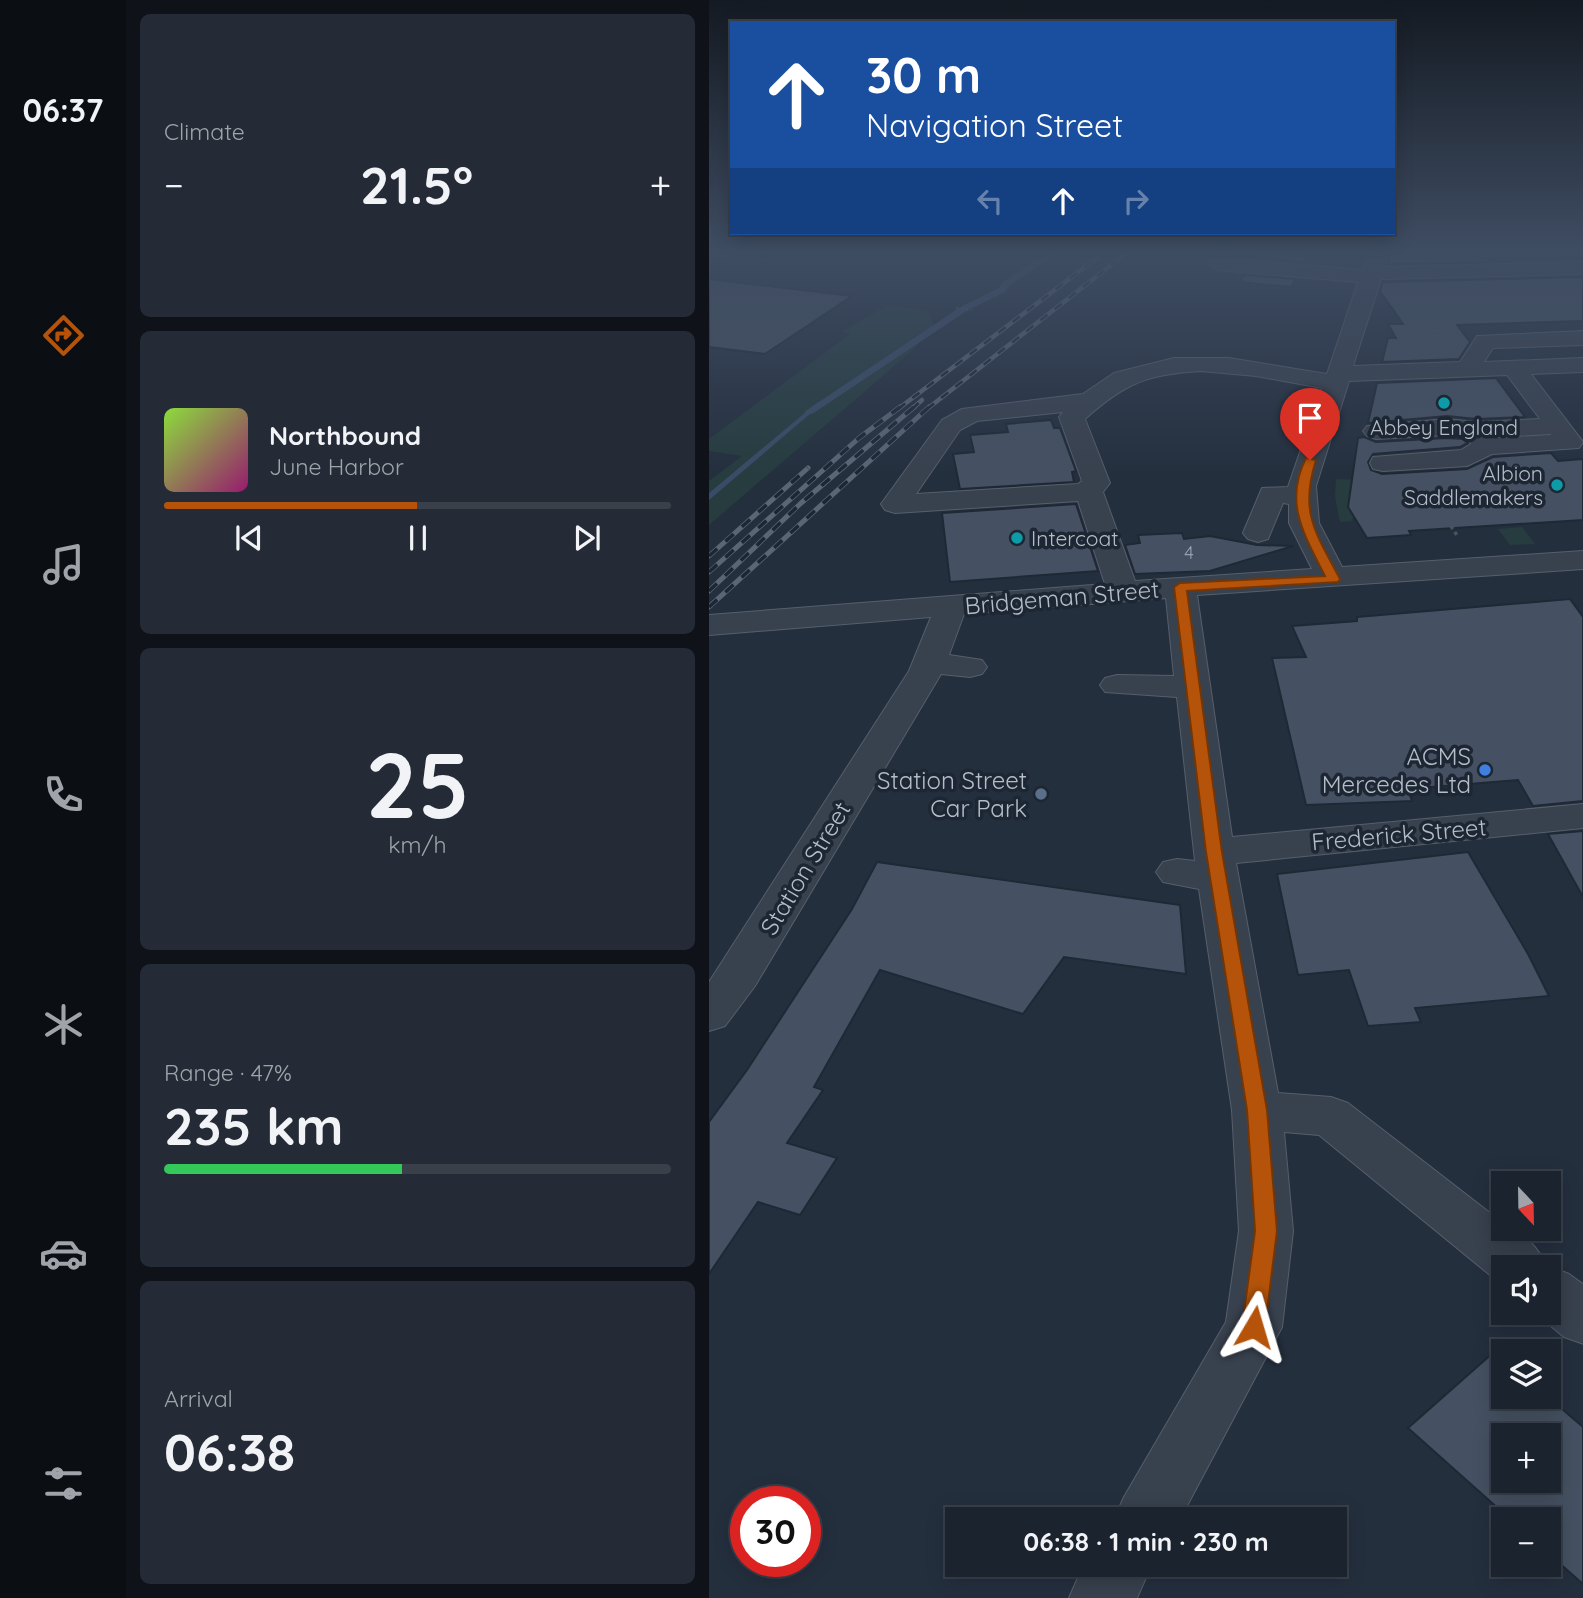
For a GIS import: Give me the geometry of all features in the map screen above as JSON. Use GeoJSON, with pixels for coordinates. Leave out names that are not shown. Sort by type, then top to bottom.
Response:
{"type":"FeatureCollection","features":[{"type":"Feature","properties":{"kind":"street"},"geometry":{"type":"LineString","coordinates":[[1333,579],[1305,523],[1302,486],[1355,326]]}},
{"type":"Feature","properties":{"kind":"street"},"geometry":{"type":"LineString","coordinates":[[1468,369],[1485,341],[1583,338]]}},
{"type":"Feature","properties":{"kind":"street"},"geometry":{"type":"LineString","coordinates":[[1089,492],[1096,482],[1072,417],[1121,379],[1163,367],[1234,367],[1338,378],[1468,369],[1572,370]]}},
{"type":"Feature","properties":{"kind":"street"},"geometry":{"type":"LineString","coordinates":[[1376,430],[1447,427],[1481,438],[1570,442],[1514,368]]}},
{"type":"Feature","properties":{"kind":"street"},"geometry":{"type":"LineString","coordinates":[[1089,492],[895,505],[951,425],[971,414],[1091,401]]}},
{"type":"Feature","properties":{"kind":"street"},"geometry":{"type":"LineString","coordinates":[[1383,463],[1467,458],[1481,438]]}},
{"type":"Feature","properties":{"kind":"street"},"geometry":{"type":"LineString","coordinates":[[1089,492],[1150,590]]}},
{"type":"Feature","properties":{"kind":"street"},"geometry":{"type":"LineString","coordinates":[[1258,533],[1272,494],[1303,497]]}},
{"type":"Feature","properties":{"kind":"street"},"geometry":{"type":"LineString","coordinates":[[1126,528],[1193,687],[1203,867],[1257,1110],[1266,1231],[1254,1327],[1153,1507]]}},
{"type":"Feature","properties":{"kind":"street","name":"Bridgeman Street"},"geometry":{"type":"LineString","coordinates":[[709,625],[1150,590],[1583,560]]}},
{"type":"Feature","properties":{"kind":"street","name":"Station Street"},"geometry":{"type":"LineString","coordinates":[[709,1014],[739,975],[929,663],[951,606]]}},
{"type":"Feature","properties":{"kind":"street"},"geometry":{"type":"LineString","coordinates":[[929,663],[970,667]]}},
{"type":"Feature","properties":{"kind":"street"},"geometry":{"type":"LineString","coordinates":[[1117,685],[1193,687]]}},
{"type":"Feature","properties":{"kind":"street","name":"Frederick Street"},"geometry":{"type":"LineString","coordinates":[[1203,867],[1583,817]]}},
{"type":"Feature","properties":{"kind":"street"},"geometry":{"type":"LineString","coordinates":[[1257,1110],[1331,1117],[1505,1255]]}},
{"type":"Feature","properties":{"kind":"street"},"geometry":{"type":"LineString","coordinates":[[1561,1301],[1583,1319]]}},
{"type":"Feature","properties":{"kind":"street"},"geometry":{"type":"LineString","coordinates":[[1102,1598],[1113,1577]]}},
{"type":"Feature","properties":{"kind":"green space"},"geometry":{"type":"Polygon","coordinates":[[[853,326],[934,326],[913,350],[709,525],[709,481],[742,456],[709,451],[709,439],[850,334],[842,332],[853,326]]]}},
{"type":"Feature","properties":{"kind":"green space"},"geometry":{"type":"Polygon","coordinates":[[[1336,479],[1360,480],[1359,517],[1352,518],[1353,521],[1341,522],[1339,519],[1335,496],[1336,479]]]}},
{"type":"Feature","properties":{"kind":"green space"},"geometry":{"type":"Polygon","coordinates":[[[1522,527],[1535,544],[1510,545],[1498,529],[1522,527]]]}},
{"type":"Feature","properties":{"kind":"water"},"geometry":{"type":"Polygon","coordinates":[[[818,402],[824,402],[709,500],[709,493],[818,402]]]}},
{"type":"Feature","properties":{"kind":"building"},"geometry":{"type":"Polygon","coordinates":[[[709,326],[808,326],[765,354],[709,347],[709,326]]]}},
{"type":"Feature","properties":{"kind":"building"},"geometry":{"type":"Polygon","coordinates":[[[1389,326],[1457,326],[1470,342],[1459,359],[1382,362],[1388,338],[1396,338],[1389,326]]]}},
{"type":"Feature","properties":{"kind":"building","name":"Abbey England"},"geometry":{"type":"Polygon","coordinates":[[[1496,378],[1525,417],[1476,419],[1447,416],[1368,423],[1377,383],[1496,378]]]}},
{"type":"Feature","properties":{"kind":"building"},"geometry":{"type":"Polygon","coordinates":[[[1051,420],[1054,428],[1060,428],[1076,471],[1072,472],[1074,482],[960,489],[953,454],[974,452],[970,435],[1008,432],[1006,424],[1051,420]]]}},
{"type":"Feature","properties":{"kind":"building"},"geometry":{"type":"Polygon","coordinates":[[[1364,437],[1376,442],[1447,438],[1465,439],[1467,443],[1460,447],[1373,454],[1368,462],[1371,470],[1382,474],[1467,469],[1493,457],[1551,453],[1558,461],[1583,459],[1583,520],[1409,531],[1411,535],[1367,538],[1348,507],[1358,438],[1364,437]]]}},
{"type":"Feature","properties":{"kind":"building","name":"Intercoat"},"geometry":{"type":"Polygon","coordinates":[[[1076,504],[1098,571],[950,582],[942,513],[1076,504]]]}},
{"type":"Feature","properties":{"kind":"building"},"geometry":{"type":"Polygon","coordinates":[[[1182,533],[1184,539],[1210,536],[1257,545],[1293,546],[1210,571],[1135,574],[1125,545],[1140,543],[1138,535],[1182,533]]]}},
{"type":"Feature","properties":{"kind":"building"},"geometry":{"type":"Polygon","coordinates":[[[1570,599],[1583,617],[1583,801],[1533,806],[1518,780],[1408,789],[1412,801],[1306,805],[1272,658],[1306,657],[1292,626],[1357,621],[1357,617],[1570,599]]]}},
{"type":"Feature","properties":{"kind":"building"},"geometry":{"type":"Polygon","coordinates":[[[1583,831],[1583,897],[1548,834],[1583,831]]]}},
{"type":"Feature","properties":{"kind":"building"},"geometry":{"type":"Polygon","coordinates":[[[1468,852],[1528,954],[1549,996],[1415,1008],[1421,1022],[1368,1026],[1349,970],[1298,975],[1277,874],[1468,852]]]}},
{"type":"Feature","properties":{"kind":"building"},"geometry":{"type":"Polygon","coordinates":[[[877,862],[1180,905],[1186,974],[1064,957],[1023,1014],[880,970],[814,1087],[823,1090],[787,1143],[837,1158],[800,1215],[758,1202],[709,1274],[709,1122],[747,1070],[852,909],[877,862]]]}},
{"type":"Feature","properties":{"kind":"building"},"geometry":{"type":"Polygon","coordinates":[[[1491,1355],[1491,1409],[1561,1408],[1583,1427],[1583,1584],[1561,1565],[1561,1507],[1497,1507],[1408,1428],[1491,1355]]]}},
{"type":"Feature","properties":{"kind":"waterway"},"geometry":{"type":"LineString","coordinates":[[809,412],[939,326]]}},
{"type":"Feature","properties":{"kind":"railway"},"geometry":{"type":"LineString","coordinates":[[898,409],[1008,326]]}},
{"type":"Feature","properties":{"kind":"railway"},"geometry":{"type":"LineString","coordinates":[[927,409],[1034,326]]}},
{"type":"Feature","properties":{"kind":"railway"},"geometry":{"type":"LineString","coordinates":[[912,409],[922,400]]}},
{"type":"Feature","properties":{"kind":"railway"},"geometry":{"type":"LineString","coordinates":[[709,572],[859,438],[900,407]]}},
{"type":"Feature","properties":{"kind":"railway"},"geometry":{"type":"LineString","coordinates":[[709,591],[800,504],[914,407]]}},
{"type":"Feature","properties":{"kind":"railway"},"geometry":{"type":"LineString","coordinates":[[709,607],[929,407]]}},
{"type":"Feature","properties":{"kind":"railway"},"geometry":{"type":"LineString","coordinates":[[709,556],[808,468]]}},
{"type":"Feature","properties":{"kind":"place","name":"Abbey England"},"geometry":{"type":"Point","coordinates":[1444,403]}},
{"type":"Feature","properties":{"kind":"place","name":"Albion Saddlemakers"},"geometry":{"type":"Point","coordinates":[1557,485]}},
{"type":"Feature","properties":{"kind":"place","name":"Intercoat"},"geometry":{"type":"Point","coordinates":[1017,538]}},
{"type":"Feature","properties":{"kind":"place","name":"ACMS Mercedes Ltd"},"geometry":{"type":"Point","coordinates":[1485,770]}},
{"type":"Feature","properties":{"kind":"place","name":"Station Street Car Park"},"geometry":{"type":"Point","coordinates":[1041,794]}},
{"type":"Feature","properties":{"kind":"route"},"geometry":{"type":"LineString","coordinates":[[1254,1327],[1266,1231],[1257,1110],[1214,852],[1180,587],[1333,579],[1305,523],[1302,486],[1310,460]]}}]}
